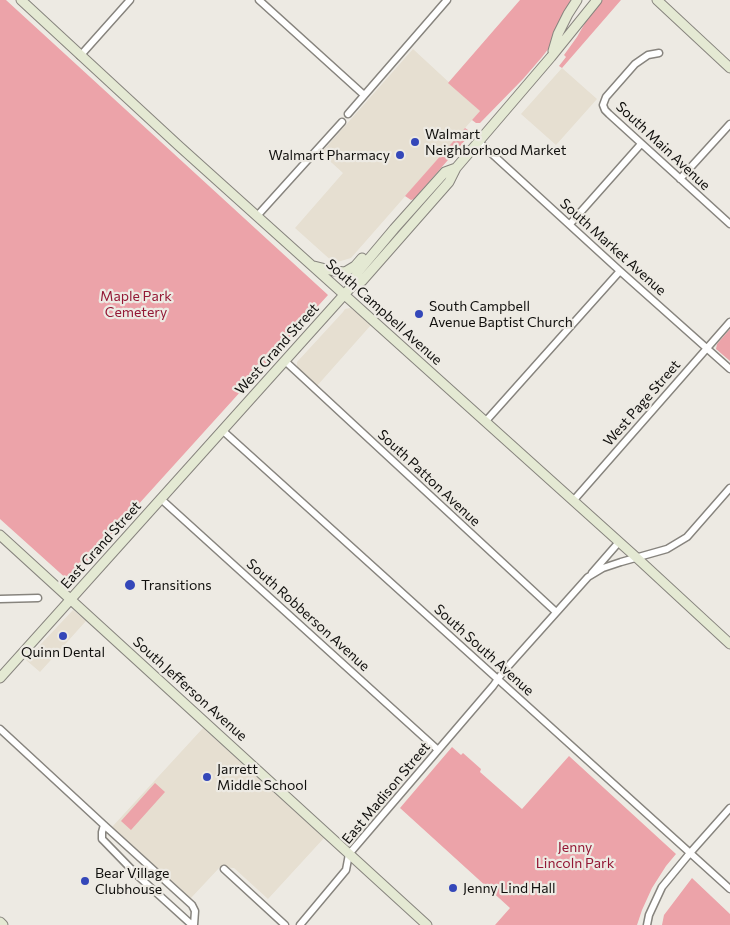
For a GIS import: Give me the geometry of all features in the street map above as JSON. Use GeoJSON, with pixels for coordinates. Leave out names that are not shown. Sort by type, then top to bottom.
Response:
{"type":"FeatureCollection","features":[{"type":"Feature","properties":{"kind":"main road","name":"South Campbell Avenue"},"geometry":{"type":"LineString","coordinates":[[21,0],[80,56],[730,644]]}},
{"type":"Feature","properties":{"kind":"main road","name":"West Grand Street"},"geometry":{"type":"LineString","coordinates":[[551,57],[561,28],[577,0]]}},
{"type":"Feature","properties":{"kind":"main road","name":"West Grand Street"},"geometry":{"type":"LineString","coordinates":[[222,430],[352,286],[362,281],[449,182],[456,168],[597,0]]}},
{"type":"Feature","properties":{"kind":"main road"},"geometry":{"type":"LineString","coordinates":[[657,0],[730,68]]}},
{"type":"Feature","properties":{"kind":"main road","name":"West Grand Street"},"geometry":{"type":"LineString","coordinates":[[352,286],[356,273],[445,172],[456,168]]}},
{"type":"Feature","properties":{"kind":"main road"},"geometry":{"type":"LineString","coordinates":[[311,265],[334,272],[345,272],[355,266],[374,245],[384,242]]}},
{"type":"Feature","properties":{"kind":"main road","name":"East Grand Street"},"geometry":{"type":"LineString","coordinates":[[0,678],[222,430]]}},
{"type":"Feature","properties":{"kind":"main road","name":"South Jefferson Avenue"},"geometry":{"type":"LineString","coordinates":[[0,535],[427,925]]}},
{"type":"Feature","properties":{"kind":"main road"},"geometry":{"type":"LineString","coordinates":[[0,922],[3,925]]}},
{"type":"Feature","properties":{"kind":"street"},"geometry":{"type":"LineString","coordinates":[[80,56],[130,0]]}},
{"type":"Feature","properties":{"kind":"street"},"geometry":{"type":"LineString","coordinates":[[259,0],[364,95]]}},
{"type":"Feature","properties":{"kind":"street"},"geometry":{"type":"LineString","coordinates":[[348,114],[447,0]]}},
{"type":"Feature","properties":{"kind":"street","name":"South Main Avenue"},"geometry":{"type":"LineString","coordinates":[[659,53],[648,56],[635,64],[606,97],[603,105],[609,114],[641,144],[730,224]]}},
{"type":"Feature","properties":{"kind":"street"},"geometry":{"type":"LineString","coordinates":[[257,216],[342,122]]}},
{"type":"Feature","properties":{"kind":"street"},"geometry":{"type":"LineString","coordinates":[[680,179],[730,124]]}},
{"type":"Feature","properties":{"kind":"street","name":"South Market Avenue"},"geometry":{"type":"LineString","coordinates":[[479,142],[730,369]]}},
{"type":"Feature","properties":{"kind":"street"},"geometry":{"type":"LineString","coordinates":[[570,224],[641,144]]}},
{"type":"Feature","properties":{"kind":"street"},"geometry":{"type":"LineString","coordinates":[[485,422],[620,271]]}},
{"type":"Feature","properties":{"kind":"street","name":"West Page Street"},"geometry":{"type":"LineString","coordinates":[[573,500],[730,322]]}},
{"type":"Feature","properties":{"kind":"street","name":"South Patton Avenue"},"geometry":{"type":"LineString","coordinates":[[285,361],[556,612]]}},
{"type":"Feature","properties":{"kind":"street","name":"South South Avenue"},"geometry":{"type":"LineString","coordinates":[[222,430],[730,889]]}},
{"type":"Feature","properties":{"kind":"street"},"geometry":{"type":"LineString","coordinates":[[588,577],[603,568],[667,549],[686,537],[700,524],[730,488]]}},
{"type":"Feature","properties":{"kind":"street","name":"South Robberson Avenue"},"geometry":{"type":"LineString","coordinates":[[161,499],[438,750]]}},
{"type":"Feature","properties":{"kind":"street","name":"East Madison Street"},"geometry":{"type":"LineString","coordinates":[[300,925],[346,870],[350,854],[503,672],[619,542]]}},
{"type":"Feature","properties":{"kind":"street"},"geometry":{"type":"LineString","coordinates":[[0,599],[38,598]]}},
{"type":"Feature","properties":{"kind":"street"},"geometry":{"type":"LineString","coordinates":[[0,729],[192,905],[195,912],[193,925]]}},
{"type":"Feature","properties":{"kind":"street"},"geometry":{"type":"LineString","coordinates":[[647,925],[649,915],[662,887],[730,808]]}},
{"type":"Feature","properties":{"kind":"street"},"geometry":{"type":"LineString","coordinates":[[104,825],[102,839],[138,876],[193,925]]}},
{"type":"Feature","properties":{"kind":"street"},"geometry":{"type":"LineString","coordinates":[[224,868],[285,925]]}},
{"type":"Feature","properties":{"kind":"shaded area"},"geometry":{"type":"Polygon","coordinates":[[[413,49],[480,111],[351,258],[334,263],[295,228],[343,173],[321,153],[413,49]]]}},
{"type":"Feature","properties":{"kind":"shaded area"},"geometry":{"type":"Polygon","coordinates":[[[562,68],[597,99],[556,145],[521,114],[562,68]]]}},
{"type":"Feature","properties":{"kind":"shaded area"},"geometry":{"type":"Polygon","coordinates":[[[350,308],[371,325],[316,387],[297,368],[297,362],[345,309],[350,308]]]}},
{"type":"Feature","properties":{"kind":"shaded area"},"geometry":{"type":"Polygon","coordinates":[[[73,610],[86,621],[40,672],[26,660],[73,610]]]}},
{"type":"Feature","properties":{"kind":"shaded area","name":"Jarrett Middle School"},"geometry":{"type":"Polygon","coordinates":[[[203,728],[324,838],[268,899],[234,868],[220,867],[191,898],[112,827],[203,728]]]}},
{"type":"Feature","properties":{"kind":"green space","name":"Maple Park Cemetery"},"geometry":{"type":"Polygon","coordinates":[[[0,0],[6,0],[328,295],[69,581],[0,519],[0,0]]]}},
{"type":"Feature","properties":{"kind":"green space"},"geometry":{"type":"Polygon","coordinates":[[[520,0],[571,0],[549,48],[523,79],[480,123],[476,123],[472,120],[480,111],[448,83],[520,0]]]}},
{"type":"Feature","properties":{"kind":"green space"},"geometry":{"type":"Polygon","coordinates":[[[600,0],[621,0],[562,68],[559,66],[566,57],[564,55],[600,0]]]}},
{"type":"Feature","properties":{"kind":"green space"},"geometry":{"type":"Polygon","coordinates":[[[465,128],[468,130],[468,137],[414,199],[411,200],[405,196],[465,128]]]}},
{"type":"Feature","properties":{"kind":"green space"},"geometry":{"type":"Polygon","coordinates":[[[730,329],[730,361],[716,349],[717,344],[730,329]]]}},
{"type":"Feature","properties":{"kind":"green space","name":"Jenny Lincoln Park"},"geometry":{"type":"Polygon","coordinates":[[[452,747],[461,755],[463,753],[481,769],[480,772],[522,809],[569,756],[676,854],[652,888],[637,925],[495,925],[510,908],[400,808],[452,747]]]}},
{"type":"Feature","properties":{"kind":"green space"},"geometry":{"type":"Polygon","coordinates":[[[155,783],[165,792],[131,830],[121,821],[155,783]]]}},
{"type":"Feature","properties":{"kind":"green space"},"geometry":{"type":"Polygon","coordinates":[[[692,878],[730,914],[730,925],[662,925],[664,915],[692,878]]]}},
{"type":"Feature","properties":{"kind":"place","name":"Walmart Neighborhood Market"},"geometry":{"type":"Point","coordinates":[415,142]}},
{"type":"Feature","properties":{"kind":"place","name":"Walmart Pharmacy"},"geometry":{"type":"Point","coordinates":[400,155]}},
{"type":"Feature","properties":{"kind":"place","name":"South Campbell Avenue Baptist Church"},"geometry":{"type":"Point","coordinates":[419,314]}},
{"type":"Feature","properties":{"kind":"place","name":"Transitions"},"geometry":{"type":"Point","coordinates":[130,585]}},
{"type":"Feature","properties":{"kind":"place","name":"Quinn Dental"},"geometry":{"type":"Point","coordinates":[63,636]}},
{"type":"Feature","properties":{"kind":"place","name":"Jarrett Middle School"},"geometry":{"type":"Point","coordinates":[207,777]}},
{"type":"Feature","properties":{"kind":"place","name":"Bear Village Clubhouse"},"geometry":{"type":"Point","coordinates":[85,881]}},
{"type":"Feature","properties":{"kind":"place","name":"Jenny Lind Hall"},"geometry":{"type":"Point","coordinates":[453,888]}}]}
